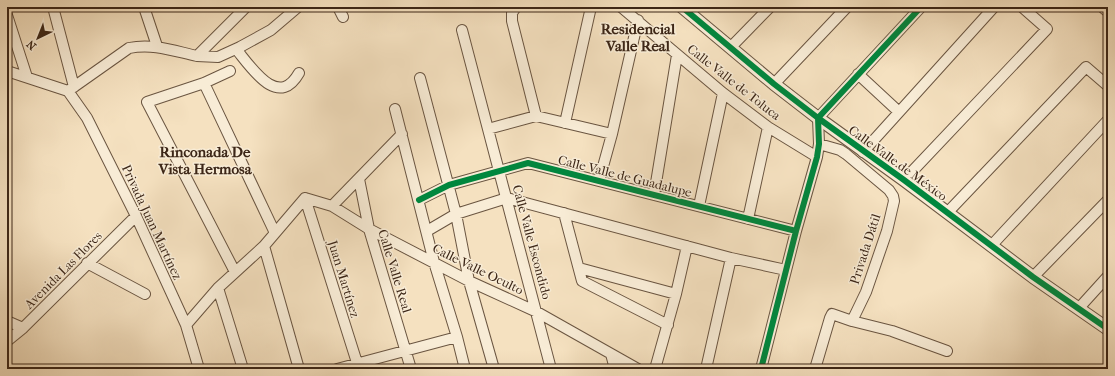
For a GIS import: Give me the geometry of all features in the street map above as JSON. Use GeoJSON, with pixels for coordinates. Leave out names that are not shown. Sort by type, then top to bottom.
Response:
{"type":"FeatureCollection","features":[{"type":"Feature","properties":{"kind":"street","name":"Privada Juan Martínez"},"geometry":{"type":"LineString","coordinates":[[53,7],[71,89],[136,216],[186,325],[199,369]]}},
{"type":"Feature","properties":{"kind":"street"},"geometry":{"type":"LineString","coordinates":[[144,7],[157,46]]}},
{"type":"Feature","properties":{"kind":"street"},"geometry":{"type":"LineString","coordinates":[[197,56],[246,7]]}},
{"type":"Feature","properties":{"kind":"street"},"geometry":{"type":"LineString","coordinates":[[7,71],[71,89],[129,48],[139,46],[157,46],[197,56],[218,57],[270,30],[298,7]]}},
{"type":"Feature","properties":{"kind":"street"},"geometry":{"type":"LineString","coordinates":[[338,7],[343,17]]}},
{"type":"Feature","properties":{"kind":"street"},"geometry":{"type":"LineString","coordinates":[[516,7],[512,13],[512,21],[536,116]]}},
{"type":"Feature","properties":{"kind":"street"},"geometry":{"type":"LineString","coordinates":[[565,123],[591,7]]}},
{"type":"Feature","properties":{"kind":"street","name":"Calle Valle de Toluca"},"geometry":{"type":"LineString","coordinates":[[621,7],[723,93],[768,127],[817,158]]}},
{"type":"Feature","properties":{"kind":"street"},"geometry":{"type":"LineString","coordinates":[[731,47],[770,7]]}},
{"type":"Feature","properties":{"kind":"street"},"geometry":{"type":"LineString","coordinates":[[774,84],[847,7]]}},
{"type":"Feature","properties":{"kind":"street"},"geometry":{"type":"LineString","coordinates":[[761,369],[796,231],[817,158],[819,144],[818,118],[921,7]]}},
{"type":"Feature","properties":{"kind":"street"},"geometry":{"type":"LineString","coordinates":[[863,152],[994,7]]}},
{"type":"Feature","properties":{"kind":"street"},"geometry":{"type":"LineString","coordinates":[[904,180],[1047,29],[1022,7]]}},
{"type":"Feature","properties":{"kind":"street"},"geometry":{"type":"LineString","coordinates":[[1102,7],[1108,12]]}},
{"type":"Feature","properties":{"kind":"street","name":"Calle Valle de México"},"geometry":{"type":"LineString","coordinates":[[690,9],[774,84],[818,118],[863,152],[904,180],[1033,277],[1108,329]]}},
{"type":"Feature","properties":{"kind":"street"},"geometry":{"type":"LineString","coordinates":[[7,17],[27,77]]}},
{"type":"Feature","properties":{"kind":"street"},"geometry":{"type":"LineString","coordinates":[[599,181],[612,134],[638,20]]}},
{"type":"Feature","properties":{"kind":"street","name":"Calle Valle Escondido"},"geometry":{"type":"LineString","coordinates":[[462,30],[551,369]]}},
{"type":"Feature","properties":{"kind":"street"},"geometry":{"type":"LineString","coordinates":[[236,49],[262,80],[272,87],[283,87],[294,82],[299,73]]}},
{"type":"Feature","properties":{"kind":"street"},"geometry":{"type":"LineString","coordinates":[[654,194],[677,55]]}},
{"type":"Feature","properties":{"kind":"street"},"geometry":{"type":"LineString","coordinates":[[947,213],[1086,67],[1108,86]]}},
{"type":"Feature","properties":{"kind":"street"},"geometry":{"type":"LineString","coordinates":[[230,71],[204,83],[147,102],[235,272]]}},
{"type":"Feature","properties":{"kind":"street"},"geometry":{"type":"LineString","coordinates":[[858,74],[899,112]]}},
{"type":"Feature","properties":{"kind":"street"},"geometry":{"type":"LineString","coordinates":[[420,78],[449,185],[469,281],[494,369]]}},
{"type":"Feature","properties":{"kind":"street"},"geometry":{"type":"LineString","coordinates":[[204,83],[275,232]]}},
{"type":"Feature","properties":{"kind":"street"},"geometry":{"type":"LineString","coordinates":[[699,206],[723,93]]}},
{"type":"Feature","properties":{"kind":"street"},"geometry":{"type":"LineString","coordinates":[[395,108],[434,262],[457,337],[465,369]]}},
{"type":"Feature","properties":{"kind":"street"},"geometry":{"type":"LineString","coordinates":[[488,129],[536,116],[612,134]]}},
{"type":"Feature","properties":{"kind":"street"},"geometry":{"type":"LineString","coordinates":[[991,246],[1108,120]]}},
{"type":"Feature","properties":{"kind":"street"},"geometry":{"type":"LineString","coordinates":[[748,219],[768,127]]}},
{"type":"Feature","properties":{"kind":"street"},"geometry":{"type":"LineString","coordinates":[[332,206],[402,134]]}},
{"type":"Feature","properties":{"kind":"street","name":"Privada Dátil"},"geometry":{"type":"LineString","coordinates":[[819,144],[840,150],[846,154],[889,190],[893,196],[894,202],[887,231],[866,292],[852,321]]}},
{"type":"Feature","properties":{"kind":"street","name":"Calle Valle de Guadalupe"},"geometry":{"type":"LineString","coordinates":[[419,200],[449,185],[528,163],[796,231]]}},
{"type":"Feature","properties":{"kind":"street","name":"Calle Valle Real"},"geometry":{"type":"LineString","coordinates":[[359,179],[369,229],[411,369]]}},
{"type":"Feature","properties":{"kind":"street"},"geometry":{"type":"LineString","coordinates":[[186,325],[218,288],[264,246],[305,198]]}},
{"type":"Feature","properties":{"kind":"street","name":"Calle Valle Oculto"},"geometry":{"type":"LineString","coordinates":[[305,198],[332,206],[369,229],[469,281],[537,312],[638,369]]}},
{"type":"Feature","properties":{"kind":"street","name":"Juan Martínez"},"geometry":{"type":"LineString","coordinates":[[305,198],[358,366]]}},
{"type":"Feature","properties":{"kind":"street"},"geometry":{"type":"LineString","coordinates":[[427,232],[456,214],[507,198],[731,258],[786,270]]}},
{"type":"Feature","properties":{"kind":"street"},"geometry":{"type":"LineString","coordinates":[[1033,277],[1108,200]]}},
{"type":"Feature","properties":{"kind":"street"},"geometry":{"type":"LineString","coordinates":[[564,213],[582,281],[668,325]]}},
{"type":"Feature","properties":{"kind":"street","name":"Avenida Las Flores"},"geometry":{"type":"LineString","coordinates":[[7,341],[136,216]]}},
{"type":"Feature","properties":{"kind":"street"},"geometry":{"type":"LineString","coordinates":[[264,246],[299,369]]}},
{"type":"Feature","properties":{"kind":"street"},"geometry":{"type":"LineString","coordinates":[[655,369],[668,325],[687,246]]}},
{"type":"Feature","properties":{"kind":"street"},"geometry":{"type":"LineString","coordinates":[[706,369],[731,258]]}},
{"type":"Feature","properties":{"kind":"street"},"geometry":{"type":"LineString","coordinates":[[87,263],[145,294]]}},
{"type":"Feature","properties":{"kind":"street"},"geometry":{"type":"LineString","coordinates":[[579,268],[676,294]]}},
{"type":"Feature","properties":{"kind":"street"},"geometry":{"type":"LineString","coordinates":[[1078,308],[1108,276]]}},
{"type":"Feature","properties":{"kind":"street"},"geometry":{"type":"LineString","coordinates":[[218,288],[243,369]]}},
{"type":"Feature","properties":{"kind":"street"},"geometry":{"type":"LineString","coordinates":[[815,369],[832,314],[852,321],[892,331],[947,351]]}},
{"type":"Feature","properties":{"kind":"street"},"geometry":{"type":"LineString","coordinates":[[7,321],[22,328]]}},
{"type":"Feature","properties":{"kind":"street"},"geometry":{"type":"LineString","coordinates":[[337,369],[358,366],[457,337]]}},
{"type":"Feature","properties":{"kind":"street"},"geometry":{"type":"LineString","coordinates":[[611,354],[615,369]]}},
{"type":"Feature","properties":{"kind":"cycle path"},"geometry":{"type":"LineString","coordinates":[[682,7],[774,84],[818,118],[904,180],[1033,277],[1108,329]]}},
{"type":"Feature","properties":{"kind":"cycle path"},"geometry":{"type":"LineString","coordinates":[[761,369],[796,231],[817,157],[819,144],[818,118],[921,7]]}},
{"type":"Feature","properties":{"kind":"cycle path"},"geometry":{"type":"LineString","coordinates":[[419,200],[449,185],[528,163],[796,231]]}},
{"type":"Feature","properties":{"kind":"district","name":"Residencial Valle Real"},"geometry":{"type":"Point","coordinates":[638,38]}},
{"type":"Feature","properties":{"kind":"district","name":"Rinconada De Vista Hermosa"},"geometry":{"type":"Point","coordinates":[205,160]}}]}
